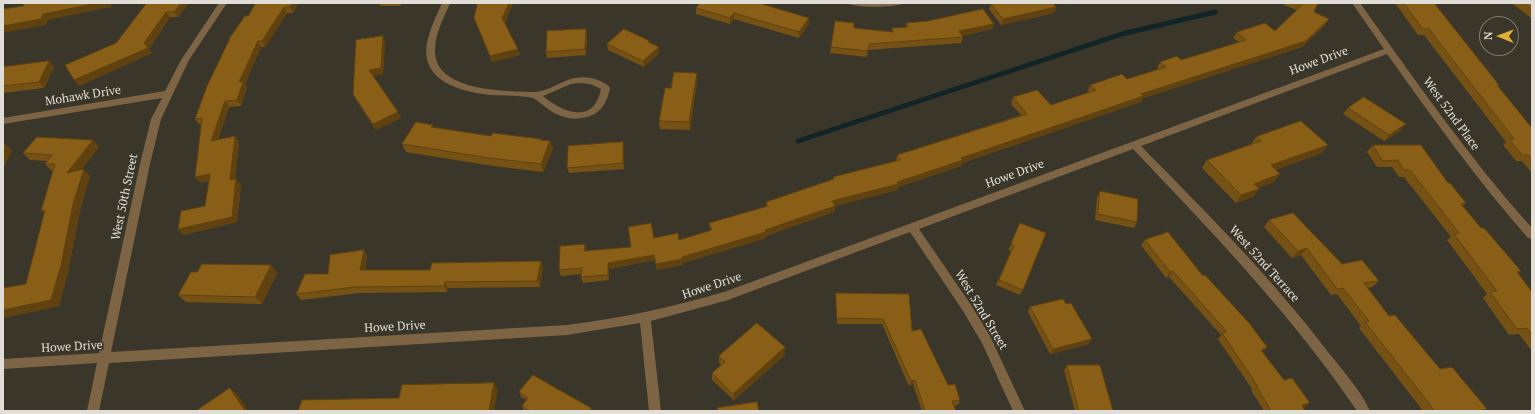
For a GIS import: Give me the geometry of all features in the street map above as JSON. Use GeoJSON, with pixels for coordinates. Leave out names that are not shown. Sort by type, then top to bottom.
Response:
{"type":"FeatureCollection","features":[{"type":"Feature","properties":{"kind":"street","name":"West 50th Street"},"geometry":{"type":"LineString","coordinates":[[93,411],[156,119],[185,60],[223,3]]}},
{"type":"Feature","properties":{"kind":"street"},"geometry":{"type":"LineString","coordinates":[[446,3],[430,41],[431,59],[437,71],[449,81],[473,90],[536,95],[575,80],[590,80],[600,83],[606,88],[606,96],[602,105],[591,113],[578,116],[557,111],[536,95]]}},
{"type":"Feature","properties":{"kind":"street"},"geometry":{"type":"LineString","coordinates":[[851,3],[899,3]]}},
{"type":"Feature","properties":{"kind":"street","name":"West 52nd Place"},"geometry":{"type":"LineString","coordinates":[[1356,3],[1446,130],[1500,198],[1532,235]]}},
{"type":"Feature","properties":{"kind":"street","name":"Howe Drive"},"geometry":{"type":"LineString","coordinates":[[3,364],[567,330],[602,326],[681,310],[728,295],[1389,50]]}},
{"type":"Feature","properties":{"kind":"street","name":"Mohawk Drive"},"geometry":{"type":"LineString","coordinates":[[3,121],[168,94]]}},
{"type":"Feature","properties":{"kind":"street","name":"West 52nd Terrace"},"geometry":{"type":"LineString","coordinates":[[1134,144],[1258,275],[1337,372],[1364,411]]}},
{"type":"Feature","properties":{"kind":"street","name":"West 52nd Street"},"geometry":{"type":"LineString","coordinates":[[912,227],[967,308],[982,334],[1019,411]]}},
{"type":"Feature","properties":{"kind":"street"},"geometry":{"type":"LineString","coordinates":[[645,318],[655,411]]}},
{"type":"Feature","properties":{"kind":"building"},"geometry":{"type":"Polygon","coordinates":[[[24,3],[98,3],[43,14],[41,19],[3,26],[3,9],[23,6],[24,3]]]}},
{"type":"Feature","properties":{"kind":"building"},"geometry":{"type":"Polygon","coordinates":[[[147,3],[181,3],[174,12],[166,12],[144,43],[148,48],[74,80],[65,65],[116,43],[147,3]]]}},
{"type":"Feature","properties":{"kind":"building"},"geometry":{"type":"Polygon","coordinates":[[[256,3],[292,3],[289,7],[284,7],[262,41],[258,41],[239,82],[243,82],[237,100],[225,101],[211,141],[235,136],[230,180],[236,179],[232,217],[178,229],[181,211],[205,206],[210,174],[195,177],[202,118],[195,119],[207,86],[231,36],[245,16],[248,16],[256,3]]]}},
{"type":"Feature","properties":{"kind":"building"},"geometry":{"type":"Polygon","coordinates":[[[478,3],[509,3],[502,18],[518,49],[490,56],[474,18],[478,3]]]}},
{"type":"Feature","properties":{"kind":"building"},"geometry":{"type":"Polygon","coordinates":[[[700,3],[759,3],[809,18],[799,32],[734,13],[730,18],[696,8],[700,3]]]}},
{"type":"Feature","properties":{"kind":"building"},"geometry":{"type":"Polygon","coordinates":[[[991,3],[1053,3],[1056,7],[1003,19],[991,3]]]}},
{"type":"Feature","properties":{"kind":"building"},"geometry":{"type":"Polygon","coordinates":[[[1300,3],[1318,3],[1314,12],[1329,19],[1306,41],[1141,94],[1144,96],[961,158],[963,160],[897,182],[898,184],[832,201],[835,206],[765,230],[766,232],[682,257],[682,259],[656,264],[654,255],[608,263],[608,275],[581,277],[582,268],[559,270],[560,246],[585,244],[584,251],[631,247],[628,227],[651,223],[654,238],[678,233],[679,240],[712,230],[709,223],[768,206],[766,202],[834,179],[833,177],[900,160],[897,155],[1027,114],[1013,97],[1037,90],[1051,105],[1096,90],[1090,85],[1122,74],[1127,79],[1166,67],[1160,62],[1177,56],[1181,60],[1246,40],[1237,32],[1265,23],[1275,31],[1303,4],[1300,3]]]}},
{"type":"Feature","properties":{"kind":"building"},"geometry":{"type":"Polygon","coordinates":[[[1404,3],[1434,3],[1532,128],[1532,160],[1528,155],[1522,155],[1509,139],[1514,139],[1429,29],[1423,29],[1404,3]]]}},
{"type":"Feature","properties":{"kind":"building"},"geometry":{"type":"Polygon","coordinates":[[[1524,3],[1532,3],[1532,9],[1524,3]]]}},
{"type":"Feature","properties":{"kind":"building"},"geometry":{"type":"Polygon","coordinates":[[[983,9],[994,24],[959,31],[963,37],[869,44],[868,51],[831,47],[835,21],[854,23],[854,28],[893,32],[892,28],[908,27],[906,23],[928,21],[983,9]]]}},
{"type":"Feature","properties":{"kind":"building"},"geometry":{"type":"Polygon","coordinates":[[[586,29],[585,49],[546,52],[547,31],[586,29]]]}},
{"type":"Feature","properties":{"kind":"building"},"geometry":{"type":"Polygon","coordinates":[[[624,29],[650,41],[648,42],[659,47],[643,61],[607,44],[624,29]]]}},
{"type":"Feature","properties":{"kind":"building"},"geometry":{"type":"Polygon","coordinates":[[[383,36],[381,68],[369,70],[398,112],[373,124],[353,94],[356,40],[383,36]]]}},
{"type":"Feature","properties":{"kind":"building"},"geometry":{"type":"Polygon","coordinates":[[[49,61],[39,82],[3,86],[3,67],[49,61]]]}},
{"type":"Feature","properties":{"kind":"building"},"geometry":{"type":"Polygon","coordinates":[[[674,72],[697,73],[689,122],[659,121],[665,88],[671,88],[674,72]]]}},
{"type":"Feature","properties":{"kind":"building"},"geometry":{"type":"Polygon","coordinates":[[[1364,97],[1406,124],[1389,135],[1348,108],[1364,97]]]}},
{"type":"Feature","properties":{"kind":"building"},"geometry":{"type":"Polygon","coordinates":[[[1301,121],[1328,145],[1271,165],[1280,174],[1254,184],[1259,189],[1241,195],[1207,160],[1261,141],[1256,137],[1301,121]]]}},
{"type":"Feature","properties":{"kind":"building"},"geometry":{"type":"Polygon","coordinates":[[[416,122],[433,125],[431,127],[491,136],[493,133],[550,141],[541,164],[489,158],[402,144],[416,122]]]}},
{"type":"Feature","properties":{"kind":"building"},"geometry":{"type":"Polygon","coordinates":[[[37,137],[93,140],[67,173],[84,169],[73,204],[61,265],[51,300],[3,310],[3,288],[26,284],[45,210],[41,211],[55,164],[45,164],[52,155],[23,153],[37,137]]]}},
{"type":"Feature","properties":{"kind":"building"},"geometry":{"type":"Polygon","coordinates":[[[623,142],[623,163],[567,168],[568,146],[623,142]]]}},
{"type":"Feature","properties":{"kind":"building"},"geometry":{"type":"Polygon","coordinates":[[[1373,145],[1421,145],[1448,183],[1450,183],[1466,203],[1461,204],[1521,271],[1517,272],[1532,292],[1532,335],[1527,328],[1517,329],[1490,292],[1497,291],[1454,234],[1459,233],[1410,170],[1404,170],[1398,160],[1383,161],[1373,145]]]}},
{"type":"Feature","properties":{"kind":"building"},"geometry":{"type":"Polygon","coordinates":[[[1100,191],[1138,199],[1137,222],[1098,214],[1100,191]]]}},
{"type":"Feature","properties":{"kind":"building"},"geometry":{"type":"Polygon","coordinates":[[[1293,213],[1342,264],[1362,260],[1379,281],[1364,283],[1389,316],[1395,315],[1440,369],[1452,367],[1487,409],[1478,411],[1434,411],[1365,322],[1369,321],[1343,288],[1337,289],[1307,248],[1298,251],[1269,220],[1293,213]]]}},
{"type":"Feature","properties":{"kind":"building"},"geometry":{"type":"Polygon","coordinates":[[[1020,223],[1046,233],[1023,290],[999,280],[1014,245],[1011,244],[1020,223]]]}},
{"type":"Feature","properties":{"kind":"building"},"geometry":{"type":"Polygon","coordinates":[[[1168,232],[1203,276],[1205,275],[1249,323],[1267,347],[1261,350],[1284,380],[1292,378],[1310,403],[1302,405],[1305,411],[1271,411],[1257,385],[1222,333],[1227,332],[1173,271],[1170,272],[1145,240],[1168,232]]]}},
{"type":"Feature","properties":{"kind":"building"},"geometry":{"type":"Polygon","coordinates":[[[364,250],[360,270],[430,270],[432,263],[541,261],[537,281],[445,282],[444,286],[355,287],[296,294],[305,274],[328,274],[330,255],[364,250]]]}},
{"type":"Feature","properties":{"kind":"building"},"geometry":{"type":"Polygon","coordinates":[[[202,264],[271,265],[255,297],[178,295],[191,272],[197,272],[202,264]]]}},
{"type":"Feature","properties":{"kind":"building"},"geometry":{"type":"Polygon","coordinates":[[[836,293],[909,294],[912,331],[921,329],[948,385],[955,384],[960,400],[952,401],[956,411],[925,411],[915,380],[911,381],[883,319],[837,318],[836,293]]]}},
{"type":"Feature","properties":{"kind":"building"},"geometry":{"type":"Polygon","coordinates":[[[1063,299],[1066,304],[1071,303],[1092,339],[1053,349],[1030,307],[1063,299]]]}},
{"type":"Feature","properties":{"kind":"building"},"geometry":{"type":"Polygon","coordinates":[[[757,323],[785,347],[733,394],[712,373],[725,362],[719,356],[757,323]]]}},
{"type":"Feature","properties":{"kind":"building"},"geometry":{"type":"Polygon","coordinates":[[[1067,365],[1100,365],[1113,411],[1079,411],[1067,365]]]}},
{"type":"Feature","properties":{"kind":"building"},"geometry":{"type":"Polygon","coordinates":[[[533,375],[591,408],[589,411],[530,411],[522,406],[528,398],[519,392],[533,375]]]}},
{"type":"Feature","properties":{"kind":"building"},"geometry":{"type":"Polygon","coordinates":[[[494,383],[489,411],[298,411],[302,400],[399,398],[402,385],[494,383]]]}},
{"type":"Feature","properties":{"kind":"building"},"geometry":{"type":"Polygon","coordinates":[[[230,388],[245,411],[196,411],[230,388]]]}},
{"type":"Feature","properties":{"kind":"building"},"geometry":{"type":"Polygon","coordinates":[[[757,402],[759,411],[718,411],[717,408],[757,402]]]}},
{"type":"Feature","properties":{"kind":"waterway"},"geometry":{"type":"LineString","coordinates":[[798,141],[1122,34],[1215,12]]}}]}
